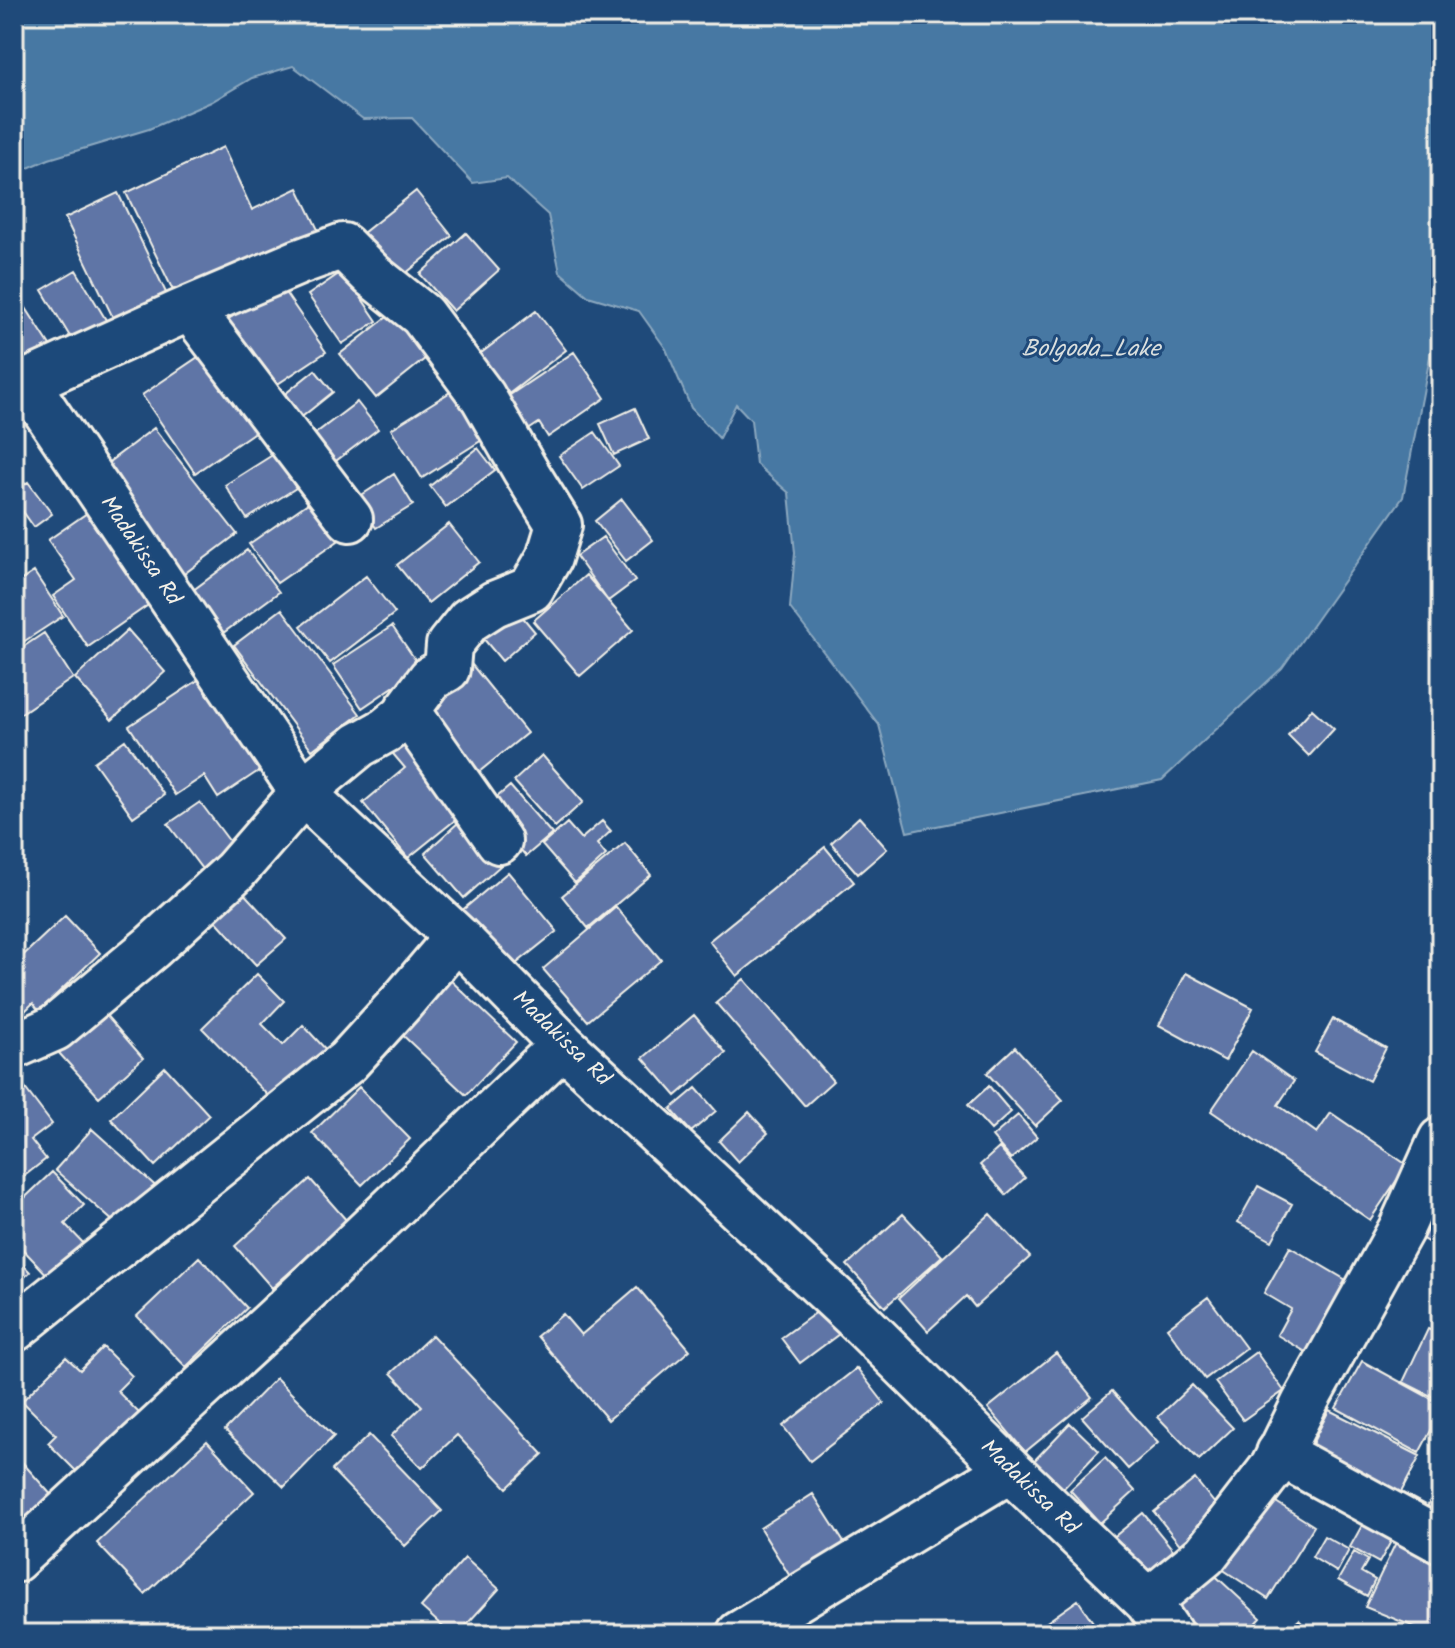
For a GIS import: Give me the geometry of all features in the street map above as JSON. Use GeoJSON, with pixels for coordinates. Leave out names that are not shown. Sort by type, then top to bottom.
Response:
{"type":"FeatureCollection","features":[{"type":"Feature","properties":{"kind":"street"},"geometry":{"type":"LineString","coordinates":[[14,1046],[34,1026],[152,947],[235,871],[303,793],[359,745],[403,716],[431,678],[447,669],[449,645],[469,620],[494,604],[531,589],[549,558],[559,525],[483,397],[422,315],[372,275],[343,246],[299,262],[20,385]]}},
{"type":"Feature","properties":{"kind":"street"},"geometry":{"type":"LineString","coordinates":[[191,309],[350,519]]}},
{"type":"Feature","properties":{"kind":"street","name":"Madakissa Rd"},"geometry":{"type":"LineString","coordinates":[[20,385],[303,793],[457,937],[563,1045],[855,1317],[1159,1618]]}},
{"type":"Feature","properties":{"kind":"street"},"geometry":{"type":"LineString","coordinates":[[407,710],[499,841]]}},
{"type":"Feature","properties":{"kind":"street"},"geometry":{"type":"LineString","coordinates":[[14,1329],[347,1062],[457,937]]}},
{"type":"Feature","properties":{"kind":"street"},"geometry":{"type":"LineString","coordinates":[[14,1560],[277,1318],[563,1045]]}},
{"type":"Feature","properties":{"kind":"street"},"geometry":{"type":"LineString","coordinates":[[1159,1618],[1273,1467],[1304,1404],[1401,1229],[1441,1140]]}},
{"type":"Feature","properties":{"kind":"street"},"geometry":{"type":"LineString","coordinates":[[1279,1453],[1441,1541]]}},
{"type":"Feature","properties":{"kind":"street"},"geometry":{"type":"LineString","coordinates":[[739,1634],[1010,1470]]}},
{"type":"Feature","properties":{"kind":"water","name":"Bolgoda_Lake"},"geometry":{"type":"Polygon","coordinates":[[[14,14],[1441,14],[1441,299],[1403,497],[1282,668],[1162,780],[907,832],[879,725],[790,608],[795,553],[789,493],[756,464],[751,420],[736,404],[719,438],[691,408],[666,349],[639,311],[588,296],[560,272],[548,215],[507,178],[473,183],[412,118],[363,119],[293,66],[252,78],[211,102],[149,129],[49,159],[14,174],[14,14]]]}},
{"type":"Feature","properties":{"kind":"building"},"geometry":{"type":"Polygon","coordinates":[[[223,147],[252,210],[298,188],[322,238],[180,305],[126,193],[223,147]]]}},
{"type":"Feature","properties":{"kind":"building"},"geometry":{"type":"Polygon","coordinates":[[[416,191],[452,236],[395,282],[358,237],[416,191]]]}},
{"type":"Feature","properties":{"kind":"building"},"geometry":{"type":"Polygon","coordinates":[[[118,193],[170,301],[117,326],[65,218],[118,193]]]}},
{"type":"Feature","properties":{"kind":"building"},"geometry":{"type":"Polygon","coordinates":[[[466,233],[499,270],[453,311],[420,274],[466,233]]]}},
{"type":"Feature","properties":{"kind":"building"},"geometry":{"type":"Polygon","coordinates":[[[76,270],[112,330],[78,350],[42,290],[76,270]]]}},
{"type":"Feature","properties":{"kind":"building"},"geometry":{"type":"Polygon","coordinates":[[[343,271],[377,321],[342,344],[308,295],[343,271]]]}},
{"type":"Feature","properties":{"kind":"building"},"geometry":{"type":"Polygon","coordinates":[[[280,285],[326,352],[270,389],[224,322],[280,285]]]}},
{"type":"Feature","properties":{"kind":"building"},"geometry":{"type":"Polygon","coordinates":[[[17,294],[53,350],[14,375],[14,296],[17,294]]]}},
{"type":"Feature","properties":{"kind":"building"},"geometry":{"type":"Polygon","coordinates":[[[396,310],[431,354],[376,398],[340,354],[396,310]]]}},
{"type":"Feature","properties":{"kind":"building"},"geometry":{"type":"Polygon","coordinates":[[[536,311],[566,350],[506,396],[476,357],[536,311]]]}},
{"type":"Feature","properties":{"kind":"building"},"geometry":{"type":"Polygon","coordinates":[[[574,352],[605,398],[548,437],[539,423],[521,435],[498,403],[574,352]]]}},
{"type":"Feature","properties":{"kind":"building"},"geometry":{"type":"Polygon","coordinates":[[[204,353],[256,431],[195,473],[142,395],[204,353]]]}},
{"type":"Feature","properties":{"kind":"building"},"geometry":{"type":"Polygon","coordinates":[[[315,370],[333,392],[293,424],[275,402],[315,370]]]}},
{"type":"Feature","properties":{"kind":"building"},"geometry":{"type":"Polygon","coordinates":[[[452,391],[482,440],[422,478],[391,429],[452,391]]]}},
{"type":"Feature","properties":{"kind":"building"},"geometry":{"type":"Polygon","coordinates":[[[357,402],[378,429],[320,473],[299,446],[357,402]]]}},
{"type":"Feature","properties":{"kind":"building"},"geometry":{"type":"Polygon","coordinates":[[[635,408],[649,439],[614,455],[600,424],[635,408]]]}},
{"type":"Feature","properties":{"kind":"building"},"geometry":{"type":"Polygon","coordinates":[[[154,428],[237,534],[180,577],[97,471],[154,428]]]}},
{"type":"Feature","properties":{"kind":"building"},"geometry":{"type":"Polygon","coordinates":[[[595,432],[619,466],[583,490],[559,456],[595,432]]]}},
{"type":"Feature","properties":{"kind":"building"},"geometry":{"type":"Polygon","coordinates":[[[478,448],[495,470],[446,507],[430,486],[478,448]]]}},
{"type":"Feature","properties":{"kind":"building"},"geometry":{"type":"Polygon","coordinates":[[[274,454],[296,488],[247,519],[225,485],[274,454]]]}},
{"type":"Feature","properties":{"kind":"building"},"geometry":{"type":"Polygon","coordinates":[[[394,474],[413,505],[376,528],[357,498],[394,474]]]}},
{"type":"Feature","properties":{"kind":"building"},"geometry":{"type":"Polygon","coordinates":[[[28,482],[52,514],[34,527],[14,499],[14,492],[28,482]]]}},
{"type":"Feature","properties":{"kind":"building"},"geometry":{"type":"Polygon","coordinates":[[[622,499],[653,540],[626,561],[595,521],[622,499]]]}},
{"type":"Feature","properties":{"kind":"building"},"geometry":{"type":"Polygon","coordinates":[[[311,501],[338,541],[277,583],[249,544],[311,501]]]}},
{"type":"Feature","properties":{"kind":"building"},"geometry":{"type":"Polygon","coordinates":[[[90,511],[154,601],[88,647],[53,596],[76,580],[48,540],[90,511]]]}},
{"type":"Feature","properties":{"kind":"building"},"geometry":{"type":"Polygon","coordinates":[[[449,524],[479,562],[428,603],[397,565],[449,524]]]}},
{"type":"Feature","properties":{"kind":"building"},"geometry":{"type":"Polygon","coordinates":[[[603,537],[635,581],[608,601],[576,556],[603,537]]]}},
{"type":"Feature","properties":{"kind":"building"},"geometry":{"type":"Polygon","coordinates":[[[247,550],[279,592],[219,636],[188,594],[247,550]]]}},
{"type":"Feature","properties":{"kind":"building"},"geometry":{"type":"Polygon","coordinates":[[[34,572],[63,616],[14,648],[14,585],[34,572]]]}},
{"type":"Feature","properties":{"kind":"building"},"geometry":{"type":"Polygon","coordinates":[[[586,575],[633,630],[580,676],[533,621],[586,575]]]}},
{"type":"Feature","properties":{"kind":"building"},"geometry":{"type":"Polygon","coordinates":[[[366,576],[395,613],[330,663],[301,626],[366,576]]]}},
{"type":"Feature","properties":{"kind":"building"},"geometry":{"type":"Polygon","coordinates":[[[511,603],[535,632],[502,661],[478,632],[511,603]]]}},
{"type":"Feature","properties":{"kind":"building"},"geometry":{"type":"Polygon","coordinates":[[[282,609],[360,714],[312,750],[234,645],[282,609]]]}},
{"type":"Feature","properties":{"kind":"building"},"geometry":{"type":"Polygon","coordinates":[[[392,626],[421,668],[362,708],[333,665],[392,626]]]}},
{"type":"Feature","properties":{"kind":"building"},"geometry":{"type":"Polygon","coordinates":[[[128,630],[165,672],[112,720],[75,678],[128,630]]]}},
{"type":"Feature","properties":{"kind":"building"},"geometry":{"type":"Polygon","coordinates":[[[44,633],[73,678],[14,718],[14,653],[44,633]]]}},
{"type":"Feature","properties":{"kind":"building"},"geometry":{"type":"Polygon","coordinates":[[[472,665],[527,733],[474,776],[418,708],[472,665]]]}},
{"type":"Feature","properties":{"kind":"building"},"geometry":{"type":"Polygon","coordinates":[[[206,675],[266,766],[218,798],[204,776],[175,795],[129,726],[206,675]]]}},
{"type":"Feature","properties":{"kind":"building"},"geometry":{"type":"Polygon","coordinates":[[[1312,709],[1334,729],[1309,756],[1288,735],[1312,709]]]}},
{"type":"Feature","properties":{"kind":"building"},"geometry":{"type":"Polygon","coordinates":[[[402,725],[470,808],[408,858],[363,803],[405,768],[382,741],[402,725]]]}},
{"type":"Feature","properties":{"kind":"building"},"geometry":{"type":"Polygon","coordinates":[[[125,740],[164,795],[133,817],[94,762],[125,740]]]}},
{"type":"Feature","properties":{"kind":"building"},"geometry":{"type":"Polygon","coordinates":[[[542,755],[583,802],[555,827],[514,781],[542,755]]]}},
{"type":"Feature","properties":{"kind":"building"},"geometry":{"type":"Polygon","coordinates":[[[510,786],[552,834],[526,856],[484,808],[510,786]]]}},
{"type":"Feature","properties":{"kind":"building"},"geometry":{"type":"Polygon","coordinates":[[[200,802],[233,846],[202,869],[168,824],[200,802]]]}},
{"type":"Feature","properties":{"kind":"building"},"geometry":{"type":"Polygon","coordinates":[[[859,817],[887,849],[858,874],[831,843],[859,817]]]}},
{"type":"Feature","properties":{"kind":"building"},"geometry":{"type":"Polygon","coordinates":[[[460,821],[500,866],[464,898],[425,853],[460,821]]]}},
{"type":"Feature","properties":{"kind":"building"},"geometry":{"type":"Polygon","coordinates":[[[602,821],[611,831],[597,844],[606,855],[575,883],[542,845],[567,823],[581,839],[602,821]]]}},
{"type":"Feature","properties":{"kind":"building"},"geometry":{"type":"Polygon","coordinates":[[[625,843],[651,875],[588,928],[562,896],[625,843]]]}},
{"type":"Feature","properties":{"kind":"building"},"geometry":{"type":"Polygon","coordinates":[[[825,847],[854,882],[737,976],[709,941],[825,847]]]}},
{"type":"Feature","properties":{"kind":"building"},"geometry":{"type":"Polygon","coordinates":[[[508,872],[557,931],[507,971],[459,913],[508,872]]]}},
{"type":"Feature","properties":{"kind":"building"},"geometry":{"type":"Polygon","coordinates":[[[240,889],[286,939],[256,965],[211,915],[240,889]]]}},
{"type":"Feature","properties":{"kind":"building"},"geometry":{"type":"Polygon","coordinates":[[[616,907],[661,960],[588,1021],[543,969],[616,907]]]}},
{"type":"Feature","properties":{"kind":"building"},"geometry":{"type":"Polygon","coordinates":[[[65,916],[100,953],[39,1011],[33,1003],[16,1020],[14,964],[65,916]]]}},
{"type":"Feature","properties":{"kind":"building"},"geometry":{"type":"Polygon","coordinates":[[[1186,973],[1253,1008],[1225,1061],[1159,1025],[1186,973]]]}},
{"type":"Feature","properties":{"kind":"building"},"geometry":{"type":"Polygon","coordinates":[[[257,974],[284,1001],[262,1024],[283,1045],[303,1025],[330,1054],[278,1106],[202,1028],[257,974]]]}},
{"type":"Feature","properties":{"kind":"building"},"geometry":{"type":"Polygon","coordinates":[[[445,975],[516,1042],[466,1095],[395,1028],[445,975]]]}},
{"type":"Feature","properties":{"kind":"building"},"geometry":{"type":"Polygon","coordinates":[[[744,979],[833,1081],[805,1106],[716,1003],[744,979]]]}},
{"type":"Feature","properties":{"kind":"building"},"geometry":{"type":"Polygon","coordinates":[[[104,1013],[143,1058],[99,1097],[59,1053],[104,1013]]]}},
{"type":"Feature","properties":{"kind":"building"},"geometry":{"type":"Polygon","coordinates":[[[694,1015],[726,1053],[676,1096],[643,1058],[694,1015]]]}},
{"type":"Feature","properties":{"kind":"building"},"geometry":{"type":"Polygon","coordinates":[[[1333,1019],[1386,1048],[1369,1081],[1315,1052],[1333,1019]]]}},
{"type":"Feature","properties":{"kind":"building"},"geometry":{"type":"Polygon","coordinates":[[[1015,1047],[1063,1100],[1035,1126],[987,1073],[1015,1047]]]}},
{"type":"Feature","properties":{"kind":"building"},"geometry":{"type":"Polygon","coordinates":[[[1252,1051],[1294,1081],[1278,1105],[1317,1133],[1331,1113],[1407,1165],[1370,1220],[1211,1111],[1252,1051]]]}},
{"type":"Feature","properties":{"kind":"building"},"geometry":{"type":"Polygon","coordinates":[[[165,1067],[209,1115],[155,1166],[111,1119],[165,1067]]]}},
{"type":"Feature","properties":{"kind":"building"},"geometry":{"type":"Polygon","coordinates":[[[15,1075],[52,1124],[31,1140],[46,1159],[14,1184],[15,1075]]]}},
{"type":"Feature","properties":{"kind":"building"},"geometry":{"type":"Polygon","coordinates":[[[989,1086],[1011,1112],[991,1130],[968,1105],[989,1086]]]}},
{"type":"Feature","properties":{"kind":"building"},"geometry":{"type":"Polygon","coordinates":[[[359,1087],[410,1139],[362,1185],[312,1133],[359,1087]]]}},
{"type":"Feature","properties":{"kind":"building"},"geometry":{"type":"Polygon","coordinates":[[[696,1088],[716,1111],[691,1132],[671,1109],[696,1088]]]}},
{"type":"Feature","properties":{"kind":"building"},"geometry":{"type":"Polygon","coordinates":[[[749,1112],[768,1133],[738,1162],[719,1141],[749,1112]]]}},
{"type":"Feature","properties":{"kind":"building"},"geometry":{"type":"Polygon","coordinates":[[[1018,1115],[1037,1137],[1011,1159],[992,1137],[1018,1115]]]}},
{"type":"Feature","properties":{"kind":"building"},"geometry":{"type":"Polygon","coordinates":[[[92,1129],[160,1190],[124,1231],[55,1170],[92,1129]]]}},
{"type":"Feature","properties":{"kind":"building"},"geometry":{"type":"Polygon","coordinates":[[[999,1148],[1025,1178],[1006,1195],[980,1165],[999,1148]]]}},
{"type":"Feature","properties":{"kind":"building"},"geometry":{"type":"Polygon","coordinates":[[[52,1172],[84,1205],[65,1224],[88,1248],[53,1281],[14,1240],[14,1208],[52,1172]]]}},
{"type":"Feature","properties":{"kind":"building"},"geometry":{"type":"Polygon","coordinates":[[[310,1179],[347,1221],[272,1288],[235,1246],[310,1179]]]}},
{"type":"Feature","properties":{"kind":"building"},"geometry":{"type":"Polygon","coordinates":[[[1258,1186],[1292,1204],[1272,1241],[1238,1222],[1258,1186]]]}},
{"type":"Feature","properties":{"kind":"building"},"geometry":{"type":"Polygon","coordinates":[[[1441,1198],[1441,1250],[1416,1235],[1441,1198]]]}},
{"type":"Feature","properties":{"kind":"building"},"geometry":{"type":"Polygon","coordinates":[[[903,1214],[942,1256],[885,1307],[847,1265],[903,1214]]]}},
{"type":"Feature","properties":{"kind":"building"},"geometry":{"type":"Polygon","coordinates":[[[990,1214],[1030,1257],[975,1307],[966,1296],[928,1331],[899,1298],[990,1214]]]}},
{"type":"Feature","properties":{"kind":"building"},"geometry":{"type":"Polygon","coordinates":[[[1290,1247],[1358,1287],[1316,1358],[1277,1335],[1291,1309],[1264,1293],[1290,1247]]]}},
{"type":"Feature","properties":{"kind":"building"},"geometry":{"type":"Polygon","coordinates":[[[14,1255],[30,1272],[14,1287],[14,1255]]]}},
{"type":"Feature","properties":{"kind":"building"},"geometry":{"type":"Polygon","coordinates":[[[199,1257],[247,1308],[186,1367],[137,1316],[199,1257]]]}},
{"type":"Feature","properties":{"kind":"building"},"geometry":{"type":"Polygon","coordinates":[[[637,1287],[690,1350],[608,1420],[537,1336],[563,1314],[581,1335],[637,1287]]]}},
{"type":"Feature","properties":{"kind":"building"},"geometry":{"type":"Polygon","coordinates":[[[1208,1297],[1246,1348],[1205,1379],[1167,1328],[1208,1297]]]}},
{"type":"Feature","properties":{"kind":"building"},"geometry":{"type":"Polygon","coordinates":[[[821,1309],[839,1334],[800,1363],[781,1338],[821,1309]]]}},
{"type":"Feature","properties":{"kind":"building"},"geometry":{"type":"Polygon","coordinates":[[[1428,1329],[1441,1335],[1441,1401],[1403,1382],[1428,1329]]]}},
{"type":"Feature","properties":{"kind":"building"},"geometry":{"type":"Polygon","coordinates":[[[432,1335],[543,1454],[507,1488],[457,1435],[422,1468],[391,1436],[422,1406],[391,1373],[432,1335]]]}},
{"type":"Feature","properties":{"kind":"building"},"geometry":{"type":"Polygon","coordinates":[[[103,1347],[132,1376],[117,1391],[145,1419],[85,1480],[48,1443],[56,1435],[22,1401],[66,1357],[80,1370],[103,1347]]]}},
{"type":"Feature","properties":{"kind":"building"},"geometry":{"type":"Polygon","coordinates":[[[1256,1352],[1284,1391],[1243,1420],[1215,1382],[1256,1352]]]}},
{"type":"Feature","properties":{"kind":"building"},"geometry":{"type":"Polygon","coordinates":[[[1056,1353],[1092,1397],[1025,1452],[988,1408],[1056,1353]]]}},
{"type":"Feature","properties":{"kind":"building"},"geometry":{"type":"Polygon","coordinates":[[[1362,1361],[1441,1404],[1441,1412],[1419,1453],[1336,1408],[1362,1361]]]}},
{"type":"Feature","properties":{"kind":"building"},"geometry":{"type":"Polygon","coordinates":[[[857,1368],[884,1403],[810,1461],[783,1426],[857,1368]]]}},
{"type":"Feature","properties":{"kind":"building"},"geometry":{"type":"Polygon","coordinates":[[[276,1378],[334,1436],[284,1487],[225,1430],[276,1378]]]}},
{"type":"Feature","properties":{"kind":"building"},"geometry":{"type":"Polygon","coordinates":[[[1192,1385],[1233,1428],[1199,1460],[1158,1417],[1192,1385]]]}},
{"type":"Feature","properties":{"kind":"building"},"geometry":{"type":"Polygon","coordinates":[[[1112,1391],[1158,1443],[1128,1469],[1082,1417],[1112,1391]]]}},
{"type":"Feature","properties":{"kind":"building"},"geometry":{"type":"Polygon","coordinates":[[[1329,1410],[1420,1456],[1397,1500],[1307,1454],[1329,1410]]]}},
{"type":"Feature","properties":{"kind":"building"},"geometry":{"type":"Polygon","coordinates":[[[1070,1423],[1099,1451],[1059,1493],[1030,1465],[1070,1423]]]}},
{"type":"Feature","properties":{"kind":"building"},"geometry":{"type":"Polygon","coordinates":[[[369,1435],[442,1511],[405,1546],[332,1470],[369,1435]]]}},
{"type":"Feature","properties":{"kind":"building"},"geometry":{"type":"Polygon","coordinates":[[[207,1441],[254,1492],[145,1594],[97,1543],[207,1441]]]}},
{"type":"Feature","properties":{"kind":"building"},"geometry":{"type":"Polygon","coordinates":[[[14,1453],[53,1497],[16,1530],[14,1527],[14,1453]]]}},
{"type":"Feature","properties":{"kind":"building"},"geometry":{"type":"Polygon","coordinates":[[[1105,1458],[1135,1491],[1100,1523],[1070,1490],[1105,1458]]]}},
{"type":"Feature","properties":{"kind":"building"},"geometry":{"type":"Polygon","coordinates":[[[1195,1479],[1223,1514],[1182,1547],[1154,1512],[1195,1479]]]}},
{"type":"Feature","properties":{"kind":"building"},"geometry":{"type":"Polygon","coordinates":[[[1441,1480],[1441,1538],[1418,1527],[1441,1480]]]}},
{"type":"Feature","properties":{"kind":"building"},"geometry":{"type":"Polygon","coordinates":[[[813,1494],[850,1552],[796,1586],[760,1528],[813,1494]]]}},
{"type":"Feature","properties":{"kind":"building"},"geometry":{"type":"Polygon","coordinates":[[[1268,1497],[1314,1526],[1268,1599],[1222,1569],[1268,1497]]]}},
{"type":"Feature","properties":{"kind":"building"},"geometry":{"type":"Polygon","coordinates":[[[1143,1513],[1179,1557],[1146,1585],[1109,1541],[1143,1513]]]}},
{"type":"Feature","properties":{"kind":"building"},"geometry":{"type":"Polygon","coordinates":[[[1365,1520],[1394,1536],[1379,1563],[1350,1547],[1365,1520]]]}},
{"type":"Feature","properties":{"kind":"building"},"geometry":{"type":"Polygon","coordinates":[[[1324,1536],[1349,1550],[1337,1572],[1312,1557],[1324,1536]]]}},
{"type":"Feature","properties":{"kind":"building"},"geometry":{"type":"Polygon","coordinates":[[[1399,1536],[1441,1555],[1441,1634],[1432,1634],[1365,1607],[1399,1536]]]}},
{"type":"Feature","properties":{"kind":"building"},"geometry":{"type":"Polygon","coordinates":[[[1354,1552],[1368,1560],[1361,1572],[1375,1580],[1367,1596],[1338,1580],[1354,1552]]]}},
{"type":"Feature","properties":{"kind":"building"},"geometry":{"type":"Polygon","coordinates":[[[465,1558],[499,1589],[458,1634],[451,1634],[421,1607],[465,1558]]]}},
{"type":"Feature","properties":{"kind":"building"},"geometry":{"type":"Polygon","coordinates":[[[1207,1568],[1261,1618],[1246,1634],[1179,1634],[1159,1607],[1207,1568]]]}},
{"type":"Feature","properties":{"kind":"building"},"geometry":{"type":"Polygon","coordinates":[[[1078,1600],[1101,1634],[1030,1634],[1078,1600]]]}},
{"type":"Feature","properties":{"kind":"building"},"geometry":{"type":"Polygon","coordinates":[[[1299,1620],[1311,1633],[1283,1634],[1299,1620]]]}}]}
